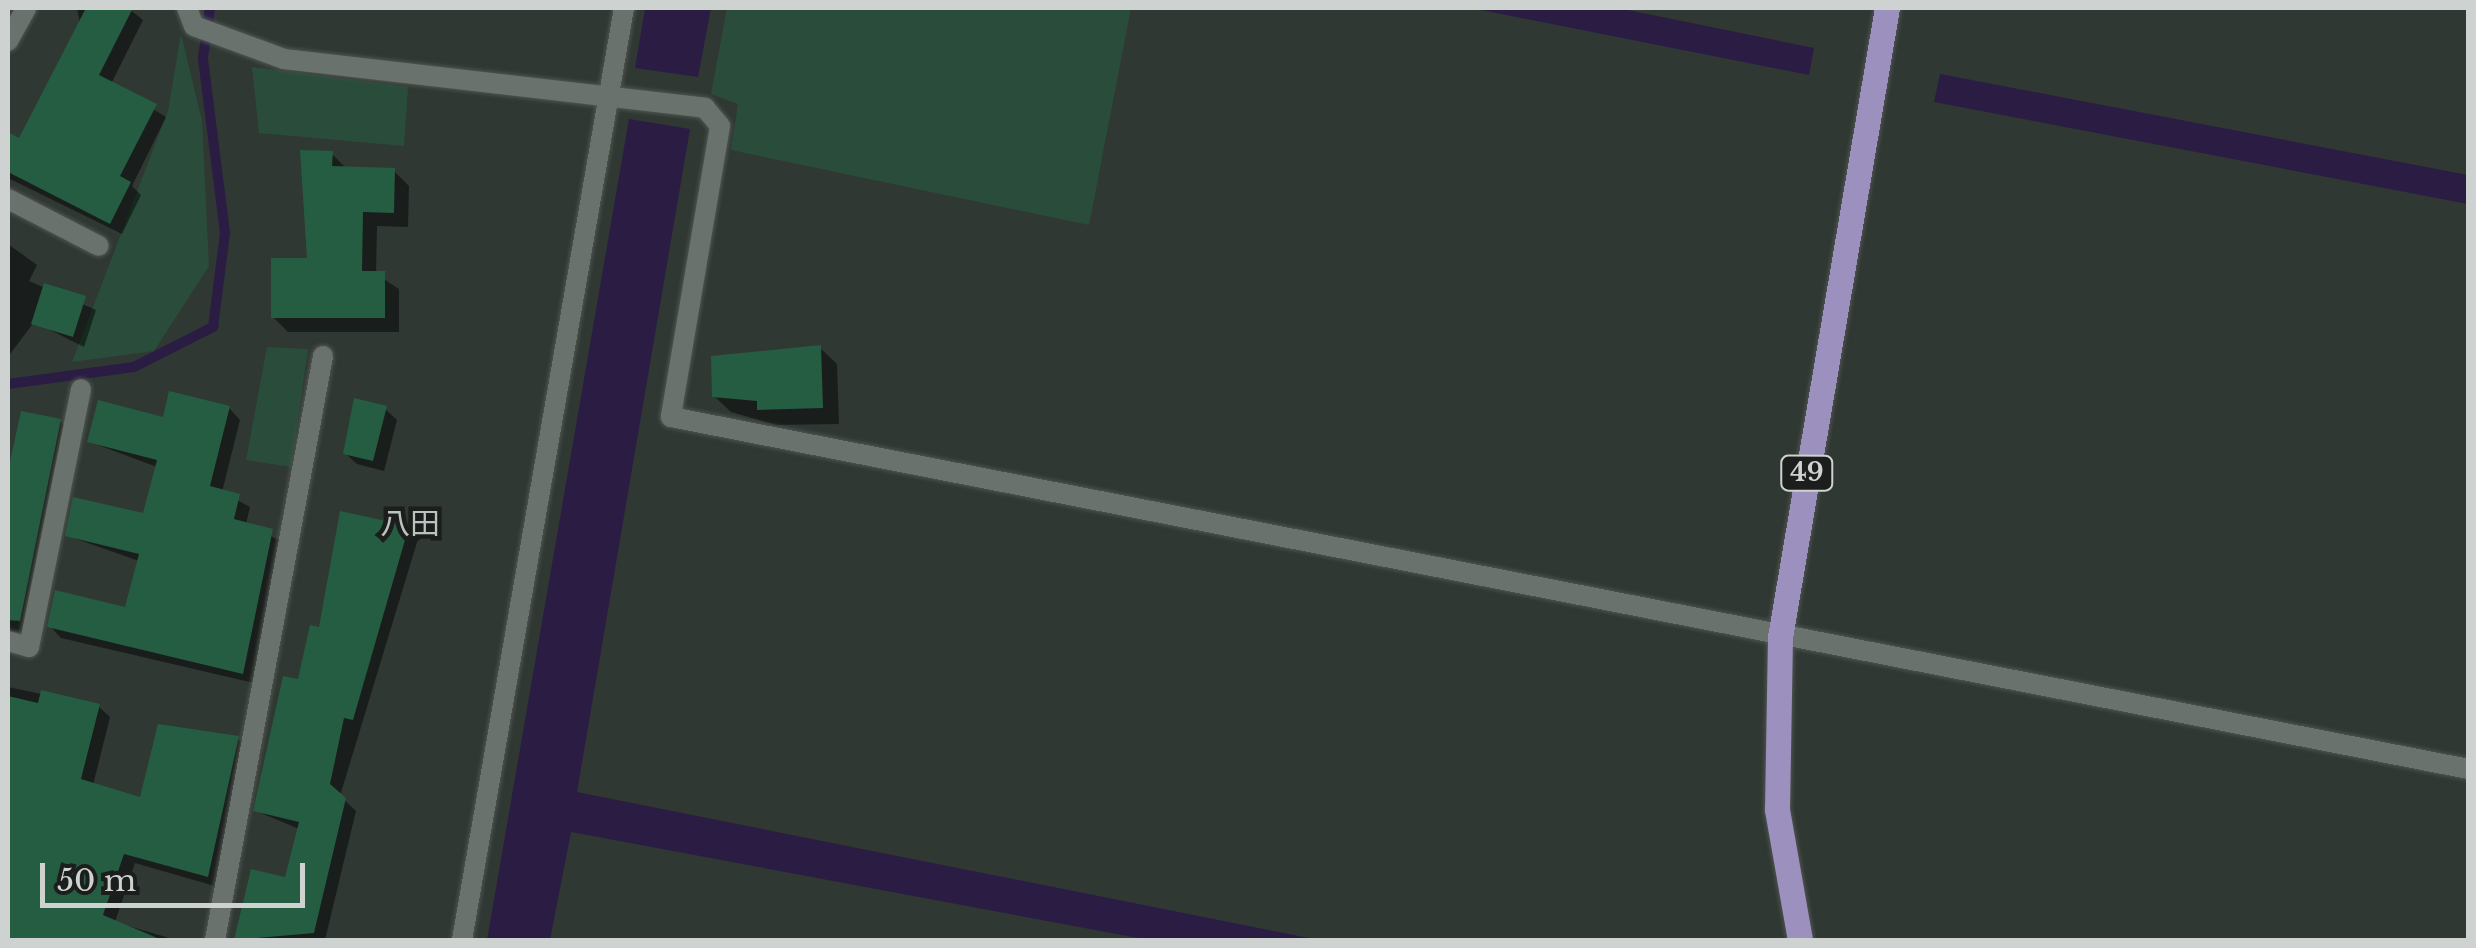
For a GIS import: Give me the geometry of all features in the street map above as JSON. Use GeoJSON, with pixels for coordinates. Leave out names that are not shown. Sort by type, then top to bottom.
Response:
{"type":"FeatureCollection","features":[{"type":"Feature","properties":{"kind":"main road","name":"49"},"geometry":{"type":"LineString","coordinates":[[1800,940],[1778,809],[1780,637],[1887,8]]}},
{"type":"Feature","properties":{"kind":"street"},"geometry":{"type":"LineString","coordinates":[[8,41],[26,8]]}},
{"type":"Feature","properties":{"kind":"street"},"geometry":{"type":"LineString","coordinates":[[462,940],[624,8]]}},
{"type":"Feature","properties":{"kind":"street"},"geometry":{"type":"LineString","coordinates":[[190,17],[217,36],[304,62],[540,93],[610,90],[704,108],[720,126],[671,417],[2468,769]]}},
{"type":"Feature","properties":{"kind":"street"},"geometry":{"type":"LineString","coordinates":[[8,198],[98,246]]}},
{"type":"Feature","properties":{"kind":"street"},"geometry":{"type":"LineString","coordinates":[[216,940],[323,356]]}},
{"type":"Feature","properties":{"kind":"street"},"geometry":{"type":"LineString","coordinates":[[8,642],[30,647],[80,389]]}},
{"type":"Feature","properties":{"kind":"green space"},"geometry":{"type":"Polygon","coordinates":[[[727,8],[1131,8],[1089,225],[731,150],[738,104],[711,94],[727,8]]]}},
{"type":"Feature","properties":{"kind":"green space"},"geometry":{"type":"Polygon","coordinates":[[[181,34],[202,121],[209,266],[154,351],[72,362],[168,111],[181,34]]]}},
{"type":"Feature","properties":{"kind":"green space"},"geometry":{"type":"Polygon","coordinates":[[[252,67],[408,87],[404,146],[259,133],[252,67]]]}},
{"type":"Feature","properties":{"kind":"green space"},"geometry":{"type":"Polygon","coordinates":[[[267,347],[308,349],[291,467],[246,460],[267,347]]]}},
{"type":"Feature","properties":{"kind":"shaded area"},"geometry":{"type":"Polygon","coordinates":[[[645,8],[711,8],[698,77],[635,68],[645,8]]]}},
{"type":"Feature","properties":{"kind":"shaded area"},"geometry":{"type":"Polygon","coordinates":[[[1471,8],[1618,8],[1814,48],[1809,75],[1471,8]]]}},
{"type":"Feature","properties":{"kind":"shaded area"},"geometry":{"type":"Polygon","coordinates":[[[1940,74],[2468,175],[2468,204],[1934,102],[1940,74]]]}},
{"type":"Feature","properties":{"kind":"shaded area"},"geometry":{"type":"Polygon","coordinates":[[[629,119],[690,129],[577,792],[1319,940],[1149,940],[571,832],[550,940],[487,940],[629,119]]]}},
{"type":"Feature","properties":{"kind":"building"},"geometry":{"type":"Polygon","coordinates":[[[86,8],[133,8],[99,75],[157,104],[120,176],[131,182],[110,224],[8,172],[8,132],[19,138],[86,8]]]}},
{"type":"Feature","properties":{"kind":"building"},"geometry":{"type":"Polygon","coordinates":[[[300,150],[333,151],[332,166],[395,168],[394,213],[363,212],[362,271],[385,271],[385,318],[271,318],[271,258],[307,258],[300,150]]]}},
{"type":"Feature","properties":{"kind":"building"},"geometry":{"type":"Polygon","coordinates":[[[44,283],[86,296],[73,337],[31,324],[44,283]]]}},
{"type":"Feature","properties":{"kind":"building"},"geometry":{"type":"Polygon","coordinates":[[[821,345],[823,408],[757,410],[757,401],[712,397],[711,356],[821,345]]]}},
{"type":"Feature","properties":{"kind":"building"},"geometry":{"type":"Polygon","coordinates":[[[169,391],[230,406],[210,486],[240,494],[234,519],[273,529],[243,674],[47,627],[55,590],[125,607],[139,554],[65,536],[73,497],[143,513],[157,460],[87,442],[98,400],[163,417],[169,391]]]}},
{"type":"Feature","properties":{"kind":"building"},"geometry":{"type":"Polygon","coordinates":[[[354,398],[387,406],[373,461],[343,454],[354,398]]]}},
{"type":"Feature","properties":{"kind":"building"},"geometry":{"type":"Polygon","coordinates":[[[21,411],[61,419],[20,621],[8,620],[8,471],[21,411]]]}},
{"type":"Feature","properties":{"kind":"building"},"geometry":{"type":"Polygon","coordinates":[[[340,511],[409,526],[353,720],[344,718],[330,784],[346,798],[314,933],[234,940],[251,869],[285,877],[299,822],[253,811],[283,676],[298,679],[310,625],[319,627],[340,511]]]}},
{"type":"Feature","properties":{"kind":"building"},"geometry":{"type":"Polygon","coordinates":[[[41,690],[100,704],[81,779],[140,797],[158,724],[239,736],[208,877],[124,854],[103,915],[162,940],[8,940],[8,696],[38,703],[41,690]]]}},
{"type":"Feature","properties":{"kind":"waterway"},"geometry":{"type":"LineString","coordinates":[[8,384],[134,367],[213,327],[225,233],[203,58],[210,8]]}},
{"type":"Feature","properties":{"kind":"district","name":"八田"},"geometry":{"type":"Point","coordinates":[410,524]}}]}
